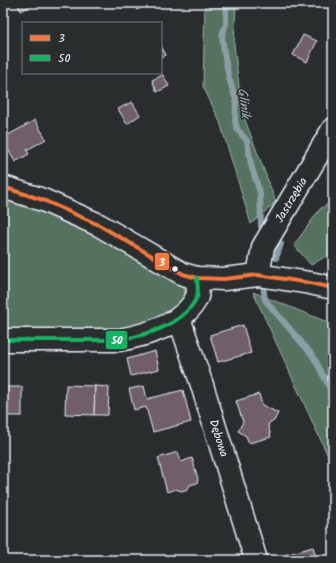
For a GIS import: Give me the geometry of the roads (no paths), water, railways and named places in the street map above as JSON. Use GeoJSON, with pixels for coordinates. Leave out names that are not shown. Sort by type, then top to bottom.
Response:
{"type":"FeatureCollection","features":[{"type":"Feature","properties":{"kind":"street","name":"Jastrzębia"},"geometry":{"type":"LineString","coordinates":[[258,275],[263,247],[333,129]]}},
{"type":"Feature","properties":{"kind":"street"},"geometry":{"type":"LineString","coordinates":[[3,187],[43,200],[99,225],[183,274],[198,278],[224,279],[258,275],[333,288]]}},
{"type":"Feature","properties":{"kind":"street"},"geometry":{"type":"LineString","coordinates":[[3,340],[119,340],[152,332],[167,326],[180,318],[189,308],[197,296],[198,278]]}},
{"type":"Feature","properties":{"kind":"street","name":"Dębowa"},"geometry":{"type":"LineString","coordinates":[[180,318],[256,560]]}},
{"type":"Feature","properties":{"kind":"waterway","name":"Glinik"},"geometry":{"type":"LineString","coordinates":[[226,3],[226,24],[222,35],[224,53],[229,78],[236,100],[235,121],[237,129],[247,141],[251,165],[260,193],[261,226]]}},
{"type":"Feature","properties":{"kind":"waterway","name":"Glinik"},"geometry":{"type":"LineString","coordinates":[[276,258],[281,244]]}},
{"type":"Feature","properties":{"kind":"waterway","name":"Glinik"},"geometry":{"type":"LineString","coordinates":[[263,285],[265,300],[313,356],[333,394]]}}]}
